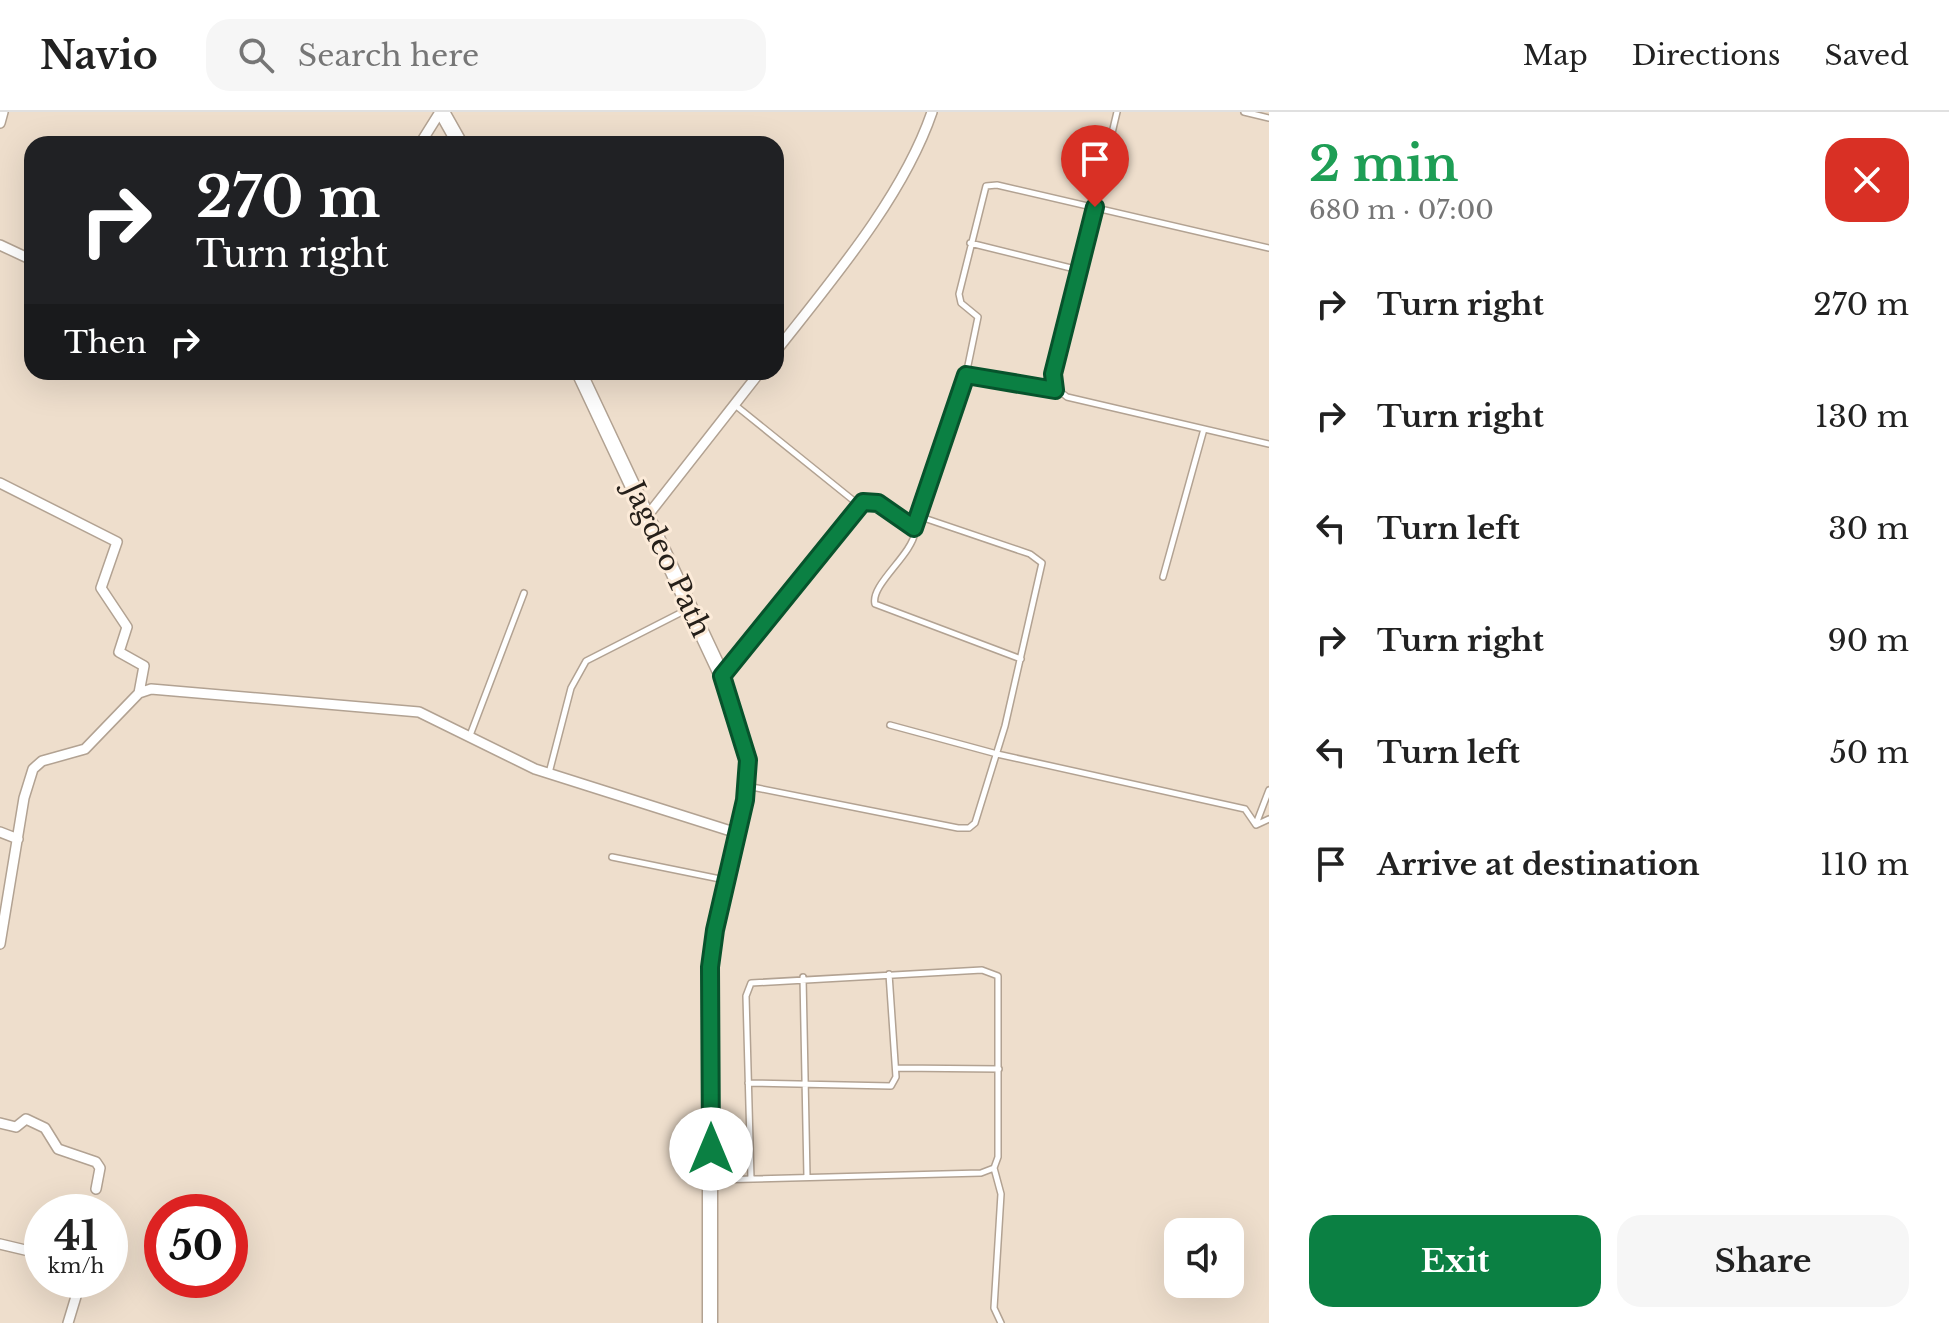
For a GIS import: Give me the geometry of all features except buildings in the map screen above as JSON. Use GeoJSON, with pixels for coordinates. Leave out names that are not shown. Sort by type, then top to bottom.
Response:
{"type":"FeatureCollection","features":[{"type":"Feature","properties":{"kind":"main road"},"geometry":{"type":"LineString","coordinates":[[441,112],[455,136]]}},
{"type":"Feature","properties":{"kind":"main road","name":"Jagdeo Path"},"geometry":{"type":"LineString","coordinates":[[583,380],[722,676],[748,760],[746,785],[710,967],[710,1323]]}},
{"type":"Feature","properties":{"kind":"street"},"geometry":{"type":"LineString","coordinates":[[0,123],[3,112]]}},
{"type":"Feature","properties":{"kind":"street"},"geometry":{"type":"LineString","coordinates":[[425,136],[441,112]]}},
{"type":"Feature","properties":{"kind":"street"},"geometry":{"type":"LineString","coordinates":[[784,341],[858,246],[923,137],[932,112]]}},
{"type":"Feature","properties":{"kind":"street"},"geometry":{"type":"LineString","coordinates":[[0,245],[24,256]]}},
{"type":"Feature","properties":{"kind":"street"},"geometry":{"type":"LineString","coordinates":[[648,515],[754,380]]}},
{"type":"Feature","properties":{"kind":"street"},"geometry":{"type":"LineString","coordinates":[[0,483],[117,542],[101,588],[127,627],[119,652],[144,666],[139,693],[85,749],[37,764],[26,790],[0,944]]}},
{"type":"Feature","properties":{"kind":"street"},"geometry":{"type":"LineString","coordinates":[[139,693],[158,689],[419,712],[513,761],[737,833]]}},
{"type":"Feature","properties":{"kind":"street"},"geometry":{"type":"LineString","coordinates":[[0,832],[18,839]]}},
{"type":"Feature","properties":{"kind":"street"},"geometry":{"type":"LineString","coordinates":[[0,1123],[16,1127],[26,1119],[45,1128],[58,1149],[96,1162],[100,1168],[96,1189]]}},
{"type":"Feature","properties":{"kind":"street"},"geometry":{"type":"LineString","coordinates":[[0,1244],[24,1250]]}},
{"type":"Feature","properties":{"kind":"street"},"geometry":{"type":"LineString","coordinates":[[68,1323],[76,1298]]}},
{"type":"Feature","properties":{"kind":"lane"},"geometry":{"type":"LineString","coordinates":[[1055,390],[1053,374],[1117,112]]}},
{"type":"Feature","properties":{"kind":"lane"},"geometry":{"type":"LineString","coordinates":[[1244,112],[1269,118]]}},
{"type":"Feature","properties":{"kind":"lane"},"geometry":{"type":"LineString","coordinates":[[1021,659],[875,604],[876,593],[913,542],[914,528],[966,375],[978,317],[961,303],[959,294],[982,193],[989,184],[1269,248]]}},
{"type":"Feature","properties":{"kind":"lane"},"geometry":{"type":"LineString","coordinates":[[970,243],[1079,270]]}},
{"type":"Feature","properties":{"kind":"lane"},"geometry":{"type":"LineString","coordinates":[[966,375],[1055,390],[1067,397],[1269,444]]}},
{"type":"Feature","properties":{"kind":"lane"},"geometry":{"type":"LineString","coordinates":[[734,405],[859,505]]}},
{"type":"Feature","properties":{"kind":"lane"},"geometry":{"type":"LineString","coordinates":[[1163,577],[1204,429]]}},
{"type":"Feature","properties":{"kind":"lane"},"geometry":{"type":"LineString","coordinates":[[722,676],[859,505],[867,500],[878,503],[914,528]]}},
{"type":"Feature","properties":{"kind":"lane"},"geometry":{"type":"LineString","coordinates":[[746,785],[969,828],[978,819],[1021,659],[1040,578],[1040,561],[918,516]]}},
{"type":"Feature","properties":{"kind":"lane"},"geometry":{"type":"LineString","coordinates":[[469,738],[524,593]]}},
{"type":"Feature","properties":{"kind":"lane"},"geometry":{"type":"LineString","coordinates":[[548,774],[571,688],[586,661],[691,608]]}},
{"type":"Feature","properties":{"kind":"lane"},"geometry":{"type":"LineString","coordinates":[[890,725],[997,754],[1245,809],[1256,825]]}},
{"type":"Feature","properties":{"kind":"lane"},"geometry":{"type":"LineString","coordinates":[[1256,825],[1269,790]]}},
{"type":"Feature","properties":{"kind":"lane"},"geometry":{"type":"LineString","coordinates":[[1256,825],[1269,819]]}},
{"type":"Feature","properties":{"kind":"lane"},"geometry":{"type":"LineString","coordinates":[[612,857],[727,880]]}},
{"type":"Feature","properties":{"kind":"lane"},"geometry":{"type":"LineString","coordinates":[[751,1179],[748,986],[803,977],[982,970],[995,973],[1000,986],[998,1157],[994,1168],[1001,1194],[994,1308],[1001,1323]]}},
{"type":"Feature","properties":{"kind":"lane"},"geometry":{"type":"LineString","coordinates":[[748,1083],[888,1087],[895,1082],[889,974]]}},
{"type":"Feature","properties":{"kind":"lane"},"geometry":{"type":"LineString","coordinates":[[803,977],[807,1177]]}},
{"type":"Feature","properties":{"kind":"lane"},"geometry":{"type":"LineString","coordinates":[[896,1068],[999,1069]]}},
{"type":"Feature","properties":{"kind":"lane"},"geometry":{"type":"LineString","coordinates":[[711,1180],[981,1173],[994,1168]]}},
{"type":"Feature","properties":{"kind":"route"},"geometry":{"type":"LineString","coordinates":[[711,1149],[710,967],[715,930],[745,800],[748,760],[722,676],[859,505],[867,500],[878,503],[914,528],[966,375],[1055,390],[1053,374],[1095,207]]}}]}
